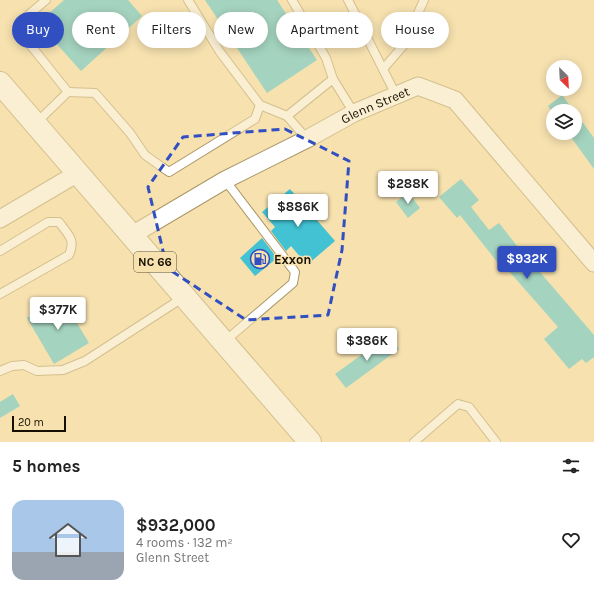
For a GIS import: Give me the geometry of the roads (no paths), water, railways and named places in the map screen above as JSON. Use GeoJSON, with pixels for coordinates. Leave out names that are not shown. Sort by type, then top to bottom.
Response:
{"type":"FeatureCollection","features":[{"type":"Feature","properties":{"kind":"main road","name":"NC 66"},"geometry":{"type":"LineString","coordinates":[[0,83],[310,442]]}},
{"type":"Feature","properties":{"kind":"street","name":"Glenn Street"},"geometry":{"type":"LineString","coordinates":[[132,235],[225,180],[307,139],[354,113],[418,86],[455,100],[594,263]]}},
{"type":"Feature","properties":{"kind":"street"},"geometry":{"type":"LineString","coordinates":[[0,219],[78,173]]}},
{"type":"Feature","properties":{"kind":"lane"},"geometry":{"type":"LineString","coordinates":[[46,0],[26,17],[20,32],[68,92]]}},
{"type":"Feature","properties":{"kind":"lane"},"geometry":{"type":"LineString","coordinates":[[188,0],[220,52],[260,105],[287,116],[307,139]]}},
{"type":"Feature","properties":{"kind":"lane"},"geometry":{"type":"LineString","coordinates":[[292,0],[326,58],[333,79],[354,113]]}},
{"type":"Feature","properties":{"kind":"lane"},"geometry":{"type":"LineString","coordinates":[[348,0],[396,95]]}},
{"type":"Feature","properties":{"kind":"lane"},"geometry":{"type":"LineString","coordinates":[[383,69],[403,46],[424,0]]}},
{"type":"Feature","properties":{"kind":"lane"},"geometry":{"type":"LineString","coordinates":[[287,116],[333,79]]}},
{"type":"Feature","properties":{"kind":"lane"},"geometry":{"type":"LineString","coordinates":[[35,124],[68,92],[95,93],[130,133],[145,155],[169,172],[256,119],[260,105]]}},
{"type":"Feature","properties":{"kind":"lane"},"geometry":{"type":"LineString","coordinates":[[224,342],[293,283],[295,272],[225,180]]}},
{"type":"Feature","properties":{"kind":"lane"},"geometry":{"type":"LineString","coordinates":[[0,251],[48,222],[59,222],[71,239],[73,246],[69,255],[0,294]]}},
{"type":"Feature","properties":{"kind":"lane"},"geometry":{"type":"LineString","coordinates":[[0,371],[12,366],[24,364],[37,370],[63,370],[85,361],[185,296]]}},
{"type":"Feature","properties":{"kind":"lane"},"geometry":{"type":"LineString","coordinates":[[414,442],[458,404],[469,407],[496,442]]}},
{"type":"Feature","properties":{"kind":"place","name":"Exxon"},"geometry":{"type":"Point","coordinates":[260,259]}}]}
